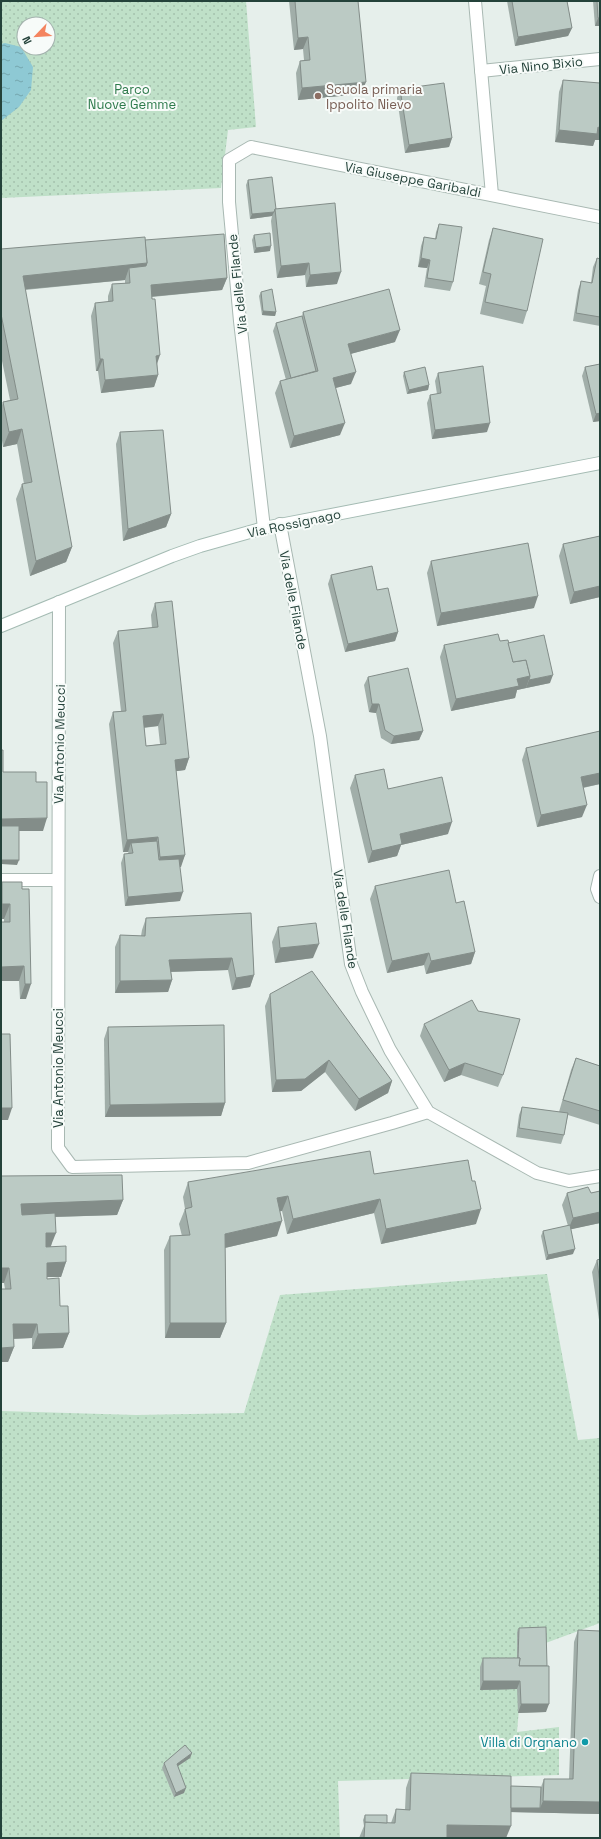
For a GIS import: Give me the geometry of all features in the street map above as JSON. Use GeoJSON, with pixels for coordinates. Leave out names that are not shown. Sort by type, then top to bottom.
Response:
{"type":"FeatureCollection","features":[{"type":"Feature","properties":{"kind":"street"},"geometry":{"type":"LineString","coordinates":[[475,1],[492,195]]}},
{"type":"Feature","properties":{"kind":"street","name":"Via Nino Bixio"},"geometry":{"type":"LineString","coordinates":[[481,71],[600,59]]}},
{"type":"Feature","properties":{"kind":"street","name":"Via Giuseppe Garibaldi"},"geometry":{"type":"LineString","coordinates":[[229,160],[251,147],[600,217]]}},
{"type":"Feature","properties":{"kind":"street","name":"Via delle Filande"},"geometry":{"type":"LineString","coordinates":[[229,160],[229,202],[264,528]]}},
{"type":"Feature","properties":{"kind":"street","name":"Via Rossignago"},"geometry":{"type":"LineString","coordinates":[[1,626],[172,556],[200,546],[264,528],[600,463]]}},
{"type":"Feature","properties":{"kind":"street","name":"Via delle Filande"},"geometry":{"type":"LineString","coordinates":[[280,524],[320,736],[351,964],[362,992],[390,1050],[428,1112],[537,1173],[569,1181],[600,1176]]}},
{"type":"Feature","properties":{"kind":"street","name":"Via Antonio Meucci"},"geometry":{"type":"LineString","coordinates":[[59,602],[57,880],[58,1148],[72,1167],[248,1162],[392,1124],[428,1112]]}},
{"type":"Feature","properties":{"kind":"street"},"geometry":{"type":"LineString","coordinates":[[600,876],[597,889],[600,897]]}},
{"type":"Feature","properties":{"kind":"street"},"geometry":{"type":"LineString","coordinates":[[1,880],[57,880]]}},
{"type":"Feature","properties":{"kind":"green space","name":"Parco Nuove Gemme"},"geometry":{"type":"Polygon","coordinates":[[[1,1],[246,1],[256,127],[228,130],[221,188],[1,198],[1,1]]]}},
{"type":"Feature","properties":{"kind":"green space"},"geometry":{"type":"Polygon","coordinates":[[[547,1274],[578,1440],[600,1438],[600,1623],[524,1651],[517,1732],[559,1727],[559,1775],[338,1781],[340,1838],[1,1838],[1,1411],[136,1415],[244,1413],[280,1295],[547,1274]]]}},
{"type":"Feature","properties":{"kind":"water"},"geometry":{"type":"Polygon","coordinates":[[[5,43],[16,46],[16,56],[26,56],[33,67],[31,90],[19,107],[1,121],[1,44],[5,43]]]}},
{"type":"Feature","properties":{"kind":"building"},"geometry":{"type":"Polygon","coordinates":[[[295,1],[358,1],[366,82],[302,88],[300,61],[310,60],[308,37],[298,38],[295,1]]]}},
{"type":"Feature","properties":{"kind":"building"},"geometry":{"type":"Polygon","coordinates":[[[512,1],[567,1],[572,28],[518,37],[512,1]]]}},
{"type":"Feature","properties":{"kind":"building"},"geometry":{"type":"Polygon","coordinates":[[[597,1],[600,1],[600,18],[598,18],[597,1]]]}},
{"type":"Feature","properties":{"kind":"building"},"geometry":{"type":"Polygon","coordinates":[[[563,80],[600,83],[600,128],[598,127],[597,134],[559,130],[563,80]]]}},
{"type":"Feature","properties":{"kind":"building"},"geometry":{"type":"Polygon","coordinates":[[[444,83],[452,138],[409,145],[400,89],[444,83]]]}},
{"type":"Feature","properties":{"kind":"building"},"geometry":{"type":"Polygon","coordinates":[[[272,177],[276,209],[274,212],[252,214],[248,180],[272,177]]]}},
{"type":"Feature","properties":{"kind":"building"},"geometry":{"type":"Polygon","coordinates":[[[335,203],[341,272],[310,275],[309,263],[281,266],[275,209],[335,203]]]}},
{"type":"Feature","properties":{"kind":"building"},"geometry":{"type":"Polygon","coordinates":[[[439,224],[462,227],[453,282],[427,278],[430,260],[421,258],[424,237],[436,239],[439,224]]]}},
{"type":"Feature","properties":{"kind":"building"},"geometry":{"type":"Polygon","coordinates":[[[493,228],[543,239],[527,311],[485,302],[491,274],[483,272],[493,228]]]}},
{"type":"Feature","properties":{"kind":"building"},"geometry":{"type":"Polygon","coordinates":[[[270,233],[271,246],[256,248],[254,235],[270,233]]]}},
{"type":"Feature","properties":{"kind":"building"},"geometry":{"type":"Polygon","coordinates":[[[224,234],[227,278],[151,285],[152,299],[155,299],[160,355],[156,356],[158,375],[105,380],[103,359],[100,359],[95,303],[113,301],[112,284],[130,283],[129,268],[146,266],[145,240],[224,234]]]}},
{"type":"Feature","properties":{"kind":"building"},"geometry":{"type":"Polygon","coordinates":[[[145,237],[147,263],[23,276],[72,547],[36,561],[22,484],[32,482],[22,429],[9,432],[3,402],[18,399],[1,314],[1,249],[145,237]]]}},
{"type":"Feature","properties":{"kind":"building"},"geometry":{"type":"Polygon","coordinates":[[[597,258],[600,259],[600,317],[576,313],[581,281],[592,283],[597,258]]]}},
{"type":"Feature","properties":{"kind":"building"},"geometry":{"type":"Polygon","coordinates":[[[272,289],[276,312],[263,311],[261,292],[272,289]]]}},
{"type":"Feature","properties":{"kind":"building"},"geometry":{"type":"Polygon","coordinates":[[[389,289],[400,330],[348,344],[356,372],[333,378],[345,423],[294,436],[280,381],[318,371],[303,312],[389,289]]]}},
{"type":"Feature","properties":{"kind":"building"},"geometry":{"type":"Polygon","coordinates":[[[302,316],[316,371],[291,378],[276,323],[302,316]]]}},
{"type":"Feature","properties":{"kind":"building"},"geometry":{"type":"Polygon","coordinates":[[[600,364],[600,413],[596,414],[585,367],[600,364]]]}},
{"type":"Feature","properties":{"kind":"building"},"geometry":{"type":"Polygon","coordinates":[[[483,366],[490,423],[435,430],[430,395],[441,393],[438,373],[483,366]]]}},
{"type":"Feature","properties":{"kind":"building"},"geometry":{"type":"Polygon","coordinates":[[[425,367],[429,385],[409,390],[404,372],[425,367]]]}},
{"type":"Feature","properties":{"kind":"building"},"geometry":{"type":"Polygon","coordinates":[[[163,430],[171,514],[128,529],[120,432],[163,430]]]}},
{"type":"Feature","properties":{"kind":"building"},"geometry":{"type":"Polygon","coordinates":[[[600,536],[600,586],[574,592],[563,544],[600,536]]]}},
{"type":"Feature","properties":{"kind":"building"},"geometry":{"type":"Polygon","coordinates":[[[528,543],[538,596],[441,613],[431,561],[528,543]]]}},
{"type":"Feature","properties":{"kind":"building"},"geometry":{"type":"Polygon","coordinates":[[[372,566],[377,590],[388,588],[398,632],[348,644],[331,575],[372,566]]]}},
{"type":"Feature","properties":{"kind":"building"},"geometry":{"type":"Polygon","coordinates":[[[172,601],[189,758],[175,760],[185,855],[160,857],[158,837],[127,840],[113,712],[126,711],[118,631],[158,627],[155,603],[172,601]],[[163,714],[143,716],[146,746],[166,744],[163,714]]]}},
{"type":"Feature","properties":{"kind":"building"},"geometry":{"type":"Polygon","coordinates":[[[498,634],[500,641],[508,640],[513,662],[526,660],[530,676],[517,679],[519,686],[456,699],[444,645],[498,634]]]}},
{"type":"Feature","properties":{"kind":"building"},"geometry":{"type":"Polygon","coordinates":[[[544,635],[553,675],[529,680],[530,676],[526,660],[513,662],[508,643],[544,635]]]}},
{"type":"Feature","properties":{"kind":"building"},"geometry":{"type":"Polygon","coordinates":[[[408,668],[423,731],[394,736],[385,730],[379,704],[372,704],[368,677],[408,668]]]}},
{"type":"Feature","properties":{"kind":"building"},"geometry":{"type":"Polygon","coordinates":[[[600,731],[600,773],[581,777],[587,805],[541,815],[526,748],[600,731]]]}},
{"type":"Feature","properties":{"kind":"building"},"geometry":{"type":"Polygon","coordinates":[[[1,750],[3,750],[3,772],[36,772],[36,782],[47,782],[47,818],[1,819],[1,750]]]}},
{"type":"Feature","properties":{"kind":"building"},"geometry":{"type":"Polygon","coordinates":[[[384,769],[388,789],[442,777],[452,822],[400,834],[402,844],[372,851],[355,775],[384,769]]]}},
{"type":"Feature","properties":{"kind":"building"},"geometry":{"type":"Polygon","coordinates":[[[1,826],[19,826],[19,860],[1,860],[1,826]]]}},
{"type":"Feature","properties":{"kind":"building"},"geometry":{"type":"Polygon","coordinates":[[[157,841],[159,860],[179,859],[183,892],[128,897],[124,854],[133,853],[131,843],[157,841]]]}},
{"type":"Feature","properties":{"kind":"building"},"geometry":{"type":"Polygon","coordinates":[[[449,870],[456,903],[464,901],[475,952],[431,961],[429,953],[392,961],[375,886],[449,870]]]}},
{"type":"Feature","properties":{"kind":"building"},"geometry":{"type":"Polygon","coordinates":[[[2,882],[22,882],[22,889],[29,889],[31,984],[25,984],[24,966],[1,967],[1,922],[10,922],[10,904],[2,904],[2,882]]]}},
{"type":"Feature","properties":{"kind":"building"},"geometry":{"type":"Polygon","coordinates":[[[251,913],[254,975],[236,978],[232,958],[169,960],[172,980],[120,981],[120,935],[145,936],[146,918],[251,913]]]}},
{"type":"Feature","properties":{"kind":"building"},"geometry":{"type":"Polygon","coordinates":[[[316,923],[319,944],[280,948],[278,927],[316,923]]]}},
{"type":"Feature","properties":{"kind":"building"},"geometry":{"type":"Polygon","coordinates":[[[312,971],[392,1081],[359,1099],[329,1060],[305,1079],[276,1080],[270,994],[312,971]]]}},
{"type":"Feature","properties":{"kind":"building"},"geometry":{"type":"Polygon","coordinates":[[[472,1000],[478,1011],[520,1019],[503,1075],[465,1063],[449,1070],[424,1024],[472,1000]]]}},
{"type":"Feature","properties":{"kind":"building"},"geometry":{"type":"Polygon","coordinates":[[[224,1025],[225,1103],[110,1105],[108,1027],[224,1025]]]}},
{"type":"Feature","properties":{"kind":"building"},"geometry":{"type":"Polygon","coordinates":[[[1,1034],[10,1034],[12,1108],[1,1108],[1,1034]]]}},
{"type":"Feature","properties":{"kind":"building"},"geometry":{"type":"Polygon","coordinates":[[[576,1058],[600,1066],[600,1111],[563,1100],[576,1058]]]}},
{"type":"Feature","properties":{"kind":"building"},"geometry":{"type":"Polygon","coordinates":[[[522,1107],[568,1113],[564,1135],[519,1128],[522,1107]]]}},
{"type":"Feature","properties":{"kind":"building"},"geometry":{"type":"Polygon","coordinates":[[[370,1151],[374,1174],[468,1160],[472,1181],[475,1181],[481,1209],[386,1229],[380,1199],[293,1219],[288,1196],[277,1198],[282,1221],[225,1234],[226,1323],[170,1323],[170,1236],[190,1235],[185,1209],[192,1207],[188,1182],[370,1151]]]}},
{"type":"Feature","properties":{"kind":"building"},"geometry":{"type":"Polygon","coordinates":[[[122,1175],[123,1200],[21,1204],[22,1215],[55,1213],[56,1233],[46,1233],[46,1247],[66,1246],[66,1262],[47,1263],[47,1279],[59,1278],[60,1306],[68,1306],[69,1333],[38,1334],[37,1324],[13,1324],[14,1347],[1,1348],[1,1289],[11,1289],[9,1268],[1,1268],[1,1176],[122,1175]]]}},
{"type":"Feature","properties":{"kind":"building"},"geometry":{"type":"Polygon","coordinates":[[[588,1187],[591,1193],[600,1191],[600,1212],[573,1218],[567,1193],[588,1187]]]}},
{"type":"Feature","properties":{"kind":"building"},"geometry":{"type":"Polygon","coordinates":[[[570,1225],[575,1249],[548,1255],[543,1231],[570,1225]]]}},
{"type":"Feature","properties":{"kind":"building"},"geometry":{"type":"Polygon","coordinates":[[[600,1259],[600,1284],[597,1260],[600,1259]]]}},
{"type":"Feature","properties":{"kind":"building"},"geometry":{"type":"Polygon","coordinates":[[[546,1627],[547,1666],[519,1666],[519,1628],[546,1627]]]}},
{"type":"Feature","properties":{"kind":"building","name":"Villa di Orgnano"},"geometry":{"type":"Polygon","coordinates":[[[578,1630],[600,1631],[600,1802],[543,1801],[544,1779],[573,1779],[578,1630]]]}},
{"type":"Feature","properties":{"kind":"building"},"geometry":{"type":"Polygon","coordinates":[[[483,1658],[520,1658],[519,1666],[549,1666],[549,1704],[521,1704],[520,1681],[483,1681],[483,1658]]]}},
{"type":"Feature","properties":{"kind":"building"},"geometry":{"type":"Polygon","coordinates":[[[185,1745],[192,1753],[177,1764],[186,1788],[176,1793],[164,1763],[185,1745]]]}},
{"type":"Feature","properties":{"kind":"building"},"geometry":{"type":"Polygon","coordinates":[[[411,1773],[511,1776],[511,1826],[447,1825],[447,1838],[364,1838],[365,1822],[395,1823],[396,1809],[410,1810],[411,1773]]]}},
{"type":"Feature","properties":{"kind":"building"},"geometry":{"type":"Polygon","coordinates":[[[511,1786],[541,1787],[540,1808],[511,1808],[511,1786]]]}},
{"type":"Feature","properties":{"kind":"building"},"geometry":{"type":"Polygon","coordinates":[[[365,1815],[387,1815],[387,1823],[365,1822],[365,1815]]]}},
{"type":"Feature","properties":{"kind":"place","name":"Scuola primaria Ippolito Nievo"},"geometry":{"type":"Point","coordinates":[318,96]}},
{"type":"Feature","properties":{"kind":"place","name":"Villa di Orgnano"},"geometry":{"type":"Point","coordinates":[585,1742]}}]}
